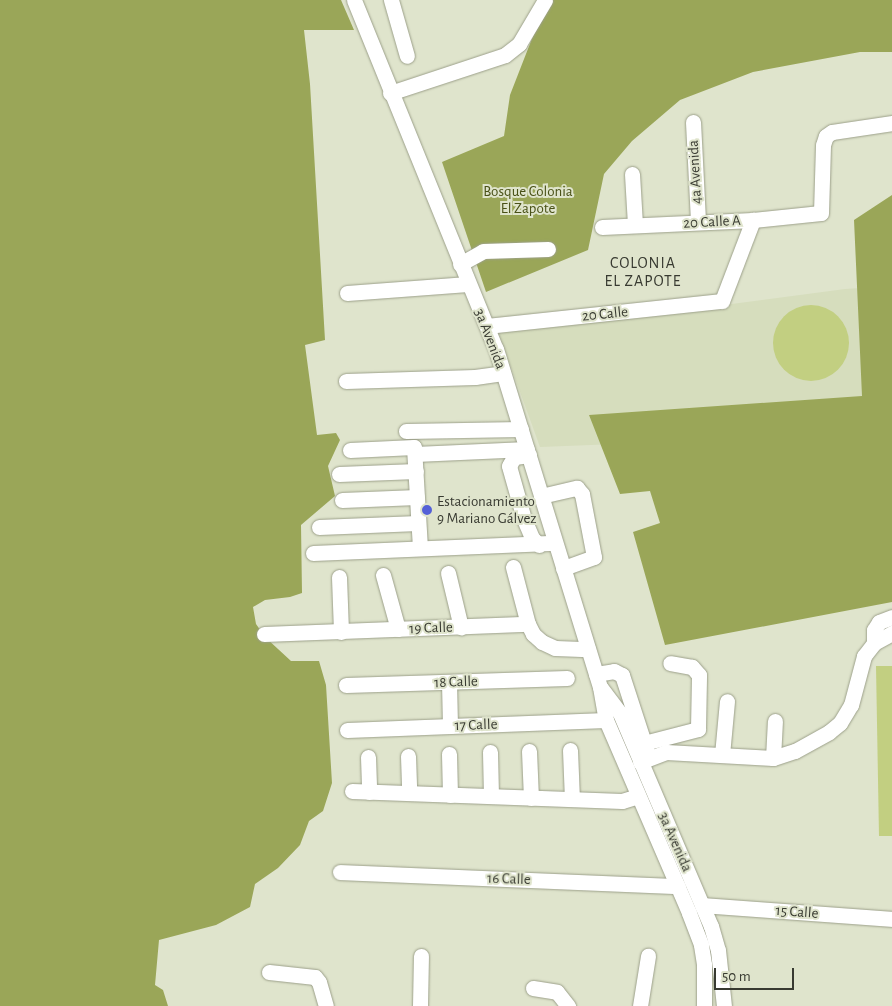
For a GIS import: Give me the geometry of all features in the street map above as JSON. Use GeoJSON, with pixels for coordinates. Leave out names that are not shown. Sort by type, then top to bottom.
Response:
{"type":"FeatureCollection","features":[{"type":"Feature","properties":{"kind":"street","name":"3a Avenida"},"geometry":{"type":"LineString","coordinates":[[354,0],[468,284],[487,326],[504,373],[598,680],[606,720],[678,886],[701,945],[704,965],[704,1006]]}},
{"type":"Feature","properties":{"kind":"street"},"geometry":{"type":"LineString","coordinates":[[391,0],[407,56]]}},
{"type":"Feature","properties":{"kind":"street"},"geometry":{"type":"LineString","coordinates":[[390,92],[505,55],[519,44],[545,0]]}},
{"type":"Feature","properties":{"kind":"street","name":"4a Avenida"},"geometry":{"type":"LineString","coordinates":[[693,122],[698,222]]}},
{"type":"Feature","properties":{"kind":"street","name":"20 Calle A"},"geometry":{"type":"LineString","coordinates":[[602,227],[753,220],[822,213],[823,145],[826,136],[832,132],[892,123]]}},
{"type":"Feature","properties":{"kind":"street"},"geometry":{"type":"LineString","coordinates":[[632,174],[635,225]]}},
{"type":"Feature","properties":{"kind":"street","name":"20 Calle"},"geometry":{"type":"LineString","coordinates":[[487,326],[722,301],[753,220]]}},
{"type":"Feature","properties":{"kind":"street"},"geometry":{"type":"LineString","coordinates":[[460,264],[483,251],[548,249]]}},
{"type":"Feature","properties":{"kind":"street"},"geometry":{"type":"LineString","coordinates":[[347,293],[468,284]]}},
{"type":"Feature","properties":{"kind":"street"},"geometry":{"type":"LineString","coordinates":[[346,381],[475,377],[504,373]]}},
{"type":"Feature","properties":{"kind":"street"},"geometry":{"type":"LineString","coordinates":[[406,431],[521,429]]}},
{"type":"Feature","properties":{"kind":"street"},"geometry":{"type":"LineString","coordinates":[[350,450],[413,446],[416,454],[420,548]]}},
{"type":"Feature","properties":{"kind":"street"},"geometry":{"type":"LineString","coordinates":[[416,454],[528,452]]}},
{"type":"Feature","properties":{"kind":"street"},"geometry":{"type":"LineString","coordinates":[[528,452],[514,457],[509,466],[524,518],[532,538],[539,545]]}},
{"type":"Feature","properties":{"kind":"street"},"geometry":{"type":"LineString","coordinates":[[339,474],[416,471]]}},
{"type":"Feature","properties":{"kind":"street"},"geometry":{"type":"LineString","coordinates":[[541,496],[576,488],[582,494],[594,557],[563,568]]}},
{"type":"Feature","properties":{"kind":"street"},"geometry":{"type":"LineString","coordinates":[[342,500],[417,497]]}},
{"type":"Feature","properties":{"kind":"street"},"geometry":{"type":"LineString","coordinates":[[319,526],[418,523]]}},
{"type":"Feature","properties":{"kind":"street"},"geometry":{"type":"LineString","coordinates":[[314,553],[555,543]]}},
{"type":"Feature","properties":{"kind":"street"},"geometry":{"type":"LineString","coordinates":[[513,567],[528,624],[533,634],[550,646],[567,650],[588,649]]}},
{"type":"Feature","properties":{"kind":"street"},"geometry":{"type":"LineString","coordinates":[[448,573],[461,627]]}},
{"type":"Feature","properties":{"kind":"street"},"geometry":{"type":"LineString","coordinates":[[383,575],[398,629]]}},
{"type":"Feature","properties":{"kind":"street"},"geometry":{"type":"LineString","coordinates":[[339,577],[341,632]]}},
{"type":"Feature","properties":{"kind":"street"},"geometry":{"type":"LineString","coordinates":[[874,643],[874,630],[879,622],[892,617]]}},
{"type":"Feature","properties":{"kind":"street","name":"19 Calle"},"geometry":{"type":"LineString","coordinates":[[264,634],[528,624]]}},
{"type":"Feature","properties":{"kind":"street"},"geometry":{"type":"LineString","coordinates":[[598,680],[614,671],[622,676],[644,743],[644,760],[672,752],[773,758],[795,751],[829,732],[840,723],[851,705],[864,656],[874,643],[892,633]]}},
{"type":"Feature","properties":{"kind":"street"},"geometry":{"type":"LineString","coordinates":[[644,743],[698,730],[699,675],[692,667],[670,663]]}},
{"type":"Feature","properties":{"kind":"street","name":"18 Calle"},"geometry":{"type":"LineString","coordinates":[[346,686],[567,678]]}},
{"type":"Feature","properties":{"kind":"street","name":"3a Avenida"},"geometry":{"type":"LineString","coordinates":[[598,680],[620,713],[644,760],[702,905],[718,950],[724,1006]]}},
{"type":"Feature","properties":{"kind":"street"},"geometry":{"type":"LineString","coordinates":[[449,682],[450,726]]}},
{"type":"Feature","properties":{"kind":"street"},"geometry":{"type":"LineString","coordinates":[[722,755],[727,701]]}},
{"type":"Feature","properties":{"kind":"street","name":"17 Calle"},"geometry":{"type":"LineString","coordinates":[[347,730],[606,720]]}},
{"type":"Feature","properties":{"kind":"street"},"geometry":{"type":"LineString","coordinates":[[773,758],[775,722]]}},
{"type":"Feature","properties":{"kind":"street"},"geometry":{"type":"LineString","coordinates":[[570,750],[572,799]]}},
{"type":"Feature","properties":{"kind":"street"},"geometry":{"type":"LineString","coordinates":[[530,751],[531,798]]}},
{"type":"Feature","properties":{"kind":"street"},"geometry":{"type":"LineString","coordinates":[[490,752],[491,796]]}},
{"type":"Feature","properties":{"kind":"street"},"geometry":{"type":"LineString","coordinates":[[449,754],[450,795]]}},
{"type":"Feature","properties":{"kind":"street"},"geometry":{"type":"LineString","coordinates":[[408,756],[409,793]]}},
{"type":"Feature","properties":{"kind":"street"},"geometry":{"type":"LineString","coordinates":[[368,757],[369,792]]}},
{"type":"Feature","properties":{"kind":"street"},"geometry":{"type":"LineString","coordinates":[[352,791],[622,801],[638,796]]}},
{"type":"Feature","properties":{"kind":"street","name":"16 Calle"},"geometry":{"type":"LineString","coordinates":[[340,872],[678,886]]}},
{"type":"Feature","properties":{"kind":"street","name":"15 Calle"},"geometry":{"type":"LineString","coordinates":[[702,905],[892,919]]}},
{"type":"Feature","properties":{"kind":"street"},"geometry":{"type":"LineString","coordinates":[[420,1006],[421,956]]}},
{"type":"Feature","properties":{"kind":"street"},"geometry":{"type":"LineString","coordinates":[[640,1006],[648,956]]}},
{"type":"Feature","properties":{"kind":"street"},"geometry":{"type":"LineString","coordinates":[[269,972],[315,977],[319,982],[326,1006]]}},
{"type":"Feature","properties":{"kind":"street"},"geometry":{"type":"LineString","coordinates":[[533,988],[558,992],[568,1006]]}},
{"type":"Feature","properties":{"kind":"shaded area"},"geometry":{"type":"Polygon","coordinates":[[[892,286],[892,442],[794,437],[540,447],[495,323],[724,305],[845,289],[892,286]]]}},
{"type":"Feature","properties":{"kind":"green space"},"geometry":{"type":"Polygon","coordinates":[[[0,0],[341,0],[354,30],[304,30],[310,84],[325,340],[305,345],[317,435],[336,433],[340,440],[328,466],[335,496],[301,525],[302,593],[290,597],[265,600],[253,607],[256,624],[265,637],[291,661],[319,661],[326,685],[332,783],[323,811],[309,821],[300,845],[278,868],[255,884],[250,907],[216,925],[159,940],[155,985],[163,990],[168,1006],[0,1006],[0,0]]]}},
{"type":"Feature","properties":{"kind":"green space","name":"Bosque Colonia El Zapote"},"geometry":{"type":"Polygon","coordinates":[[[547,0],[892,0],[892,52],[860,52],[753,72],[680,100],[632,141],[604,174],[588,250],[486,292],[442,162],[504,136],[510,95],[547,0]]]}},
{"type":"Feature","properties":{"kind":"green space"},"geometry":{"type":"Polygon","coordinates":[[[892,195],[892,602],[665,645],[633,532],[660,523],[650,491],[620,494],[589,415],[862,396],[854,220],[892,195]]]}},
{"type":"Feature","properties":{"kind":"green space"},"geometry":{"type":"Polygon","coordinates":[[[811,305],[825,308],[838,316],[846,329],[849,343],[846,357],[838,370],[825,378],[811,381],[797,378],[784,370],[776,357],[773,343],[776,329],[784,316],[797,308],[811,305]]]}},
{"type":"Feature","properties":{"kind":"green space"},"geometry":{"type":"Polygon","coordinates":[[[876,666],[892,666],[892,836],[879,836],[876,666]]]}},
{"type":"Feature","properties":{"kind":"place","name":"Estacionamiento 9 Mariano Gálvez"},"geometry":{"type":"Point","coordinates":[427,510]}},
{"type":"Feature","properties":{"kind":"district","name":"COLONIA EL ZAPOTE"},"geometry":{"type":"Point","coordinates":[643,272]}}]}
